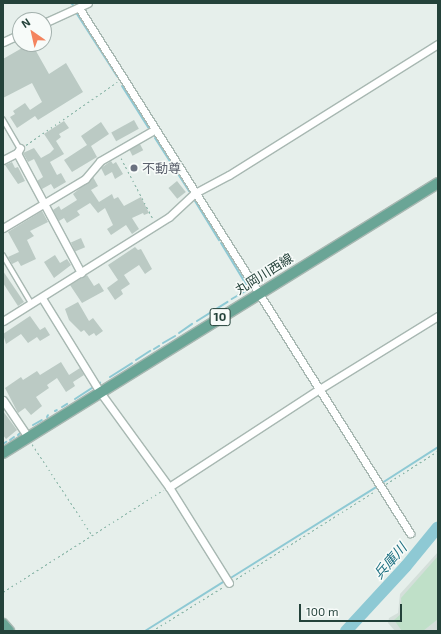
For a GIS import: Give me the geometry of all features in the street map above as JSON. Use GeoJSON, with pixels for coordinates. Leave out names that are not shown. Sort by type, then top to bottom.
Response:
{"type":"FeatureCollection","features":[{"type":"Feature","properties":{"kind":"main road","name":"丸岡川西線"},"geometry":{"type":"LineString","coordinates":[[3,453],[438,183]]}},
{"type":"Feature","properties":{"kind":"main road"},"geometry":{"type":"LineString","coordinates":[[3,624],[9,631]]}},
{"type":"Feature","properties":{"kind":"street"},"geometry":{"type":"LineString","coordinates":[[52,20],[88,3]]}},
{"type":"Feature","properties":{"kind":"street"},"geometry":{"type":"LineString","coordinates":[[79,8],[154,130],[410,533]]}},
{"type":"Feature","properties":{"kind":"street"},"geometry":{"type":"LineString","coordinates":[[3,321],[42,298],[156,225],[195,194],[229,176],[438,44]]}},
{"type":"Feature","properties":{"kind":"street"},"geometry":{"type":"LineString","coordinates":[[3,228],[85,179],[100,161],[154,130]]}},
{"type":"Feature","properties":{"kind":"street"},"geometry":{"type":"LineString","coordinates":[[3,160],[19,151],[81,273]]}},
{"type":"Feature","properties":{"kind":"street"},"geometry":{"type":"LineString","coordinates":[[42,298],[100,392],[169,487],[229,583]]}},
{"type":"Feature","properties":{"kind":"street"},"geometry":{"type":"LineString","coordinates":[[169,487],[318,390],[438,316]]}},
{"type":"Feature","properties":{"kind":"street"},"geometry":{"type":"LineString","coordinates":[[3,400],[28,437]]}},
{"type":"Feature","properties":{"kind":"lane"},"geometry":{"type":"LineString","coordinates":[[3,119],[19,151]]}},
{"type":"Feature","properties":{"kind":"lane"},"geometry":{"type":"LineString","coordinates":[[3,255],[32,304]]}},
{"type":"Feature","properties":{"kind":"path"},"geometry":{"type":"LineString","coordinates":[[19,151],[122,78]]}},
{"type":"Feature","properties":{"kind":"path"},"geometry":{"type":"LineString","coordinates":[[117,151],[156,225]]}},
{"type":"Feature","properties":{"kind":"path"},"geometry":{"type":"LineString","coordinates":[[28,437],[92,535]]}},
{"type":"Feature","properties":{"kind":"path"},"geometry":{"type":"LineString","coordinates":[[152,631],[438,451]]}},
{"type":"Feature","properties":{"kind":"path"},"geometry":{"type":"LineString","coordinates":[[3,592],[169,487]]}},
{"type":"Feature","properties":{"kind":"shaded area"},"geometry":{"type":"Polygon","coordinates":[[[438,552],[438,631],[395,631],[388,623],[389,618],[398,613],[400,594],[438,552]]]}},
{"type":"Feature","properties":{"kind":"green space"},"geometry":{"type":"Polygon","coordinates":[[[438,556],[438,619],[423,631],[402,631],[394,620],[402,613],[401,598],[438,556]]]}},
{"type":"Feature","properties":{"kind":"building"},"geometry":{"type":"Polygon","coordinates":[[[15,52],[37,52],[49,74],[66,63],[83,92],[38,120],[35,116],[17,128],[10,117],[15,114],[13,111],[25,103],[30,110],[42,102],[32,83],[3,98],[3,59],[15,52]]]}},
{"type":"Feature","properties":{"kind":"building"},"geometry":{"type":"Polygon","coordinates":[[[134,120],[139,129],[116,141],[111,133],[134,120]]]}},
{"type":"Feature","properties":{"kind":"building"},"geometry":{"type":"Polygon","coordinates":[[[64,121],[69,128],[59,134],[61,137],[56,141],[64,154],[50,162],[57,175],[61,173],[66,182],[54,189],[51,184],[42,189],[37,181],[43,177],[34,159],[28,162],[23,153],[34,148],[41,158],[50,153],[54,149],[44,134],[64,121]]]}},
{"type":"Feature","properties":{"kind":"building"},"geometry":{"type":"Polygon","coordinates":[[[101,122],[109,134],[91,146],[97,157],[72,172],[64,160],[87,145],[81,136],[101,122]]]}},
{"type":"Feature","properties":{"kind":"building"},"geometry":{"type":"Polygon","coordinates":[[[140,144],[143,150],[132,156],[129,149],[140,144]]]}},
{"type":"Feature","properties":{"kind":"building"},"geometry":{"type":"Polygon","coordinates":[[[111,161],[113,164],[116,162],[123,174],[115,179],[112,172],[105,176],[101,168],[111,161]]]}},
{"type":"Feature","properties":{"kind":"building"},"geometry":{"type":"Polygon","coordinates":[[[12,162],[15,168],[18,167],[25,181],[18,184],[5,165],[12,162]]]}},
{"type":"Feature","properties":{"kind":"building"},"geometry":{"type":"Polygon","coordinates":[[[93,177],[98,186],[91,190],[99,202],[112,194],[114,199],[118,197],[124,206],[141,197],[149,213],[144,215],[143,213],[132,218],[139,229],[132,234],[126,225],[111,235],[107,229],[113,225],[105,208],[98,213],[90,203],[77,211],[80,215],[67,223],[64,218],[59,221],[53,210],[59,206],[61,210],[77,200],[73,194],[93,177]]]}},
{"type":"Feature","properties":{"kind":"building"},"geometry":{"type":"Polygon","coordinates":[[[177,181],[186,192],[177,199],[168,188],[177,181]]]}},
{"type":"Feature","properties":{"kind":"building"},"geometry":{"type":"Polygon","coordinates":[[[42,211],[48,222],[30,231],[34,236],[27,240],[36,259],[21,266],[18,261],[12,264],[8,257],[19,252],[8,232],[42,211]]]}},
{"type":"Feature","properties":{"kind":"building"},"geometry":{"type":"Polygon","coordinates":[[[81,238],[85,247],[75,252],[71,242],[81,238]]]}},
{"type":"Feature","properties":{"kind":"building"},"geometry":{"type":"Polygon","coordinates":[[[135,247],[138,250],[141,249],[152,269],[145,274],[139,265],[124,275],[130,284],[121,290],[123,294],[115,300],[107,288],[118,280],[108,265],[135,247]]]}},
{"type":"Feature","properties":{"kind":"building"},"geometry":{"type":"Polygon","coordinates":[[[55,255],[60,263],[67,259],[71,265],[54,278],[44,262],[55,255]]]}},
{"type":"Feature","properties":{"kind":"building"},"geometry":{"type":"Polygon","coordinates":[[[3,271],[24,302],[18,306],[3,283],[3,271]]]}},
{"type":"Feature","properties":{"kind":"building"},"geometry":{"type":"Polygon","coordinates":[[[87,275],[94,286],[99,283],[104,291],[82,303],[70,285],[87,275]]]}},
{"type":"Feature","properties":{"kind":"building"},"geometry":{"type":"Polygon","coordinates":[[[78,302],[89,321],[93,318],[103,331],[96,336],[94,333],[89,336],[84,330],[81,332],[69,320],[65,309],[78,302]]]}},
{"type":"Feature","properties":{"kind":"building"},"geometry":{"type":"Polygon","coordinates":[[[30,316],[40,330],[45,327],[50,335],[40,341],[37,337],[28,343],[21,334],[6,344],[3,334],[30,316]]]}},
{"type":"Feature","properties":{"kind":"building"},"geometry":{"type":"Polygon","coordinates":[[[61,362],[69,375],[80,368],[84,375],[73,382],[75,386],[66,392],[57,378],[47,385],[49,388],[36,397],[42,406],[31,415],[25,408],[18,413],[5,388],[21,377],[23,380],[37,371],[40,375],[61,362]]]}},
{"type":"Feature","properties":{"kind":"building"},"geometry":{"type":"Polygon","coordinates":[[[3,411],[17,430],[6,439],[3,435],[3,411]]]}},
{"type":"Feature","properties":{"kind":"waterway"},"geometry":{"type":"LineString","coordinates":[[77,14],[117,76]]}},
{"type":"Feature","properties":{"kind":"waterway"},"geometry":{"type":"LineString","coordinates":[[122,86],[148,127]]}},
{"type":"Feature","properties":{"kind":"waterway"},"geometry":{"type":"LineString","coordinates":[[155,138],[189,191]]}},
{"type":"Feature","properties":{"kind":"waterway"},"geometry":{"type":"LineString","coordinates":[[195,201],[219,240]]}},
{"type":"Feature","properties":{"kind":"waterway"},"geometry":{"type":"LineString","coordinates":[[221,243],[249,289],[232,299]]}},
{"type":"Feature","properties":{"kind":"waterway"},"geometry":{"type":"LineString","coordinates":[[197,321],[228,302]]}},
{"type":"Feature","properties":{"kind":"waterway"},"geometry":{"type":"LineString","coordinates":[[179,333],[192,324]]}},
{"type":"Feature","properties":{"kind":"waterway"},"geometry":{"type":"LineString","coordinates":[[163,343],[175,336]]}},
{"type":"Feature","properties":{"kind":"waterway"},"geometry":{"type":"LineString","coordinates":[[154,349],[159,346]]}},
{"type":"Feature","properties":{"kind":"waterway"},"geometry":{"type":"LineString","coordinates":[[136,360],[150,351]]}},
{"type":"Feature","properties":{"kind":"waterway"},"geometry":{"type":"LineString","coordinates":[[110,377],[132,363]]}},
{"type":"Feature","properties":{"kind":"waterway"},"geometry":{"type":"LineString","coordinates":[[75,399],[100,383]]}},
{"type":"Feature","properties":{"kind":"waterway"},"geometry":{"type":"LineString","coordinates":[[62,407],[67,404]]}},
{"type":"Feature","properties":{"kind":"waterway"},"geometry":{"type":"LineString","coordinates":[[33,425],[42,420]]}},
{"type":"Feature","properties":{"kind":"waterway"},"geometry":{"type":"LineString","coordinates":[[10,440],[14,437]]}},
{"type":"Feature","properties":{"kind":"waterway"},"geometry":{"type":"LineString","coordinates":[[382,483],[438,447]]}},
{"type":"Feature","properties":{"kind":"waterway"},"geometry":{"type":"LineString","coordinates":[[229,579],[376,487]]}},
{"type":"Feature","properties":{"kind":"waterway","name":"兵庫川"},"geometry":{"type":"LineString","coordinates":[[346,631],[406,566],[438,527]]}},
{"type":"Feature","properties":{"kind":"waterway"},"geometry":{"type":"LineString","coordinates":[[145,631],[223,582]]}},
{"type":"Feature","properties":{"kind":"place","name":"不動尊"},"geometry":{"type":"Point","coordinates":[134,168]}}]}
